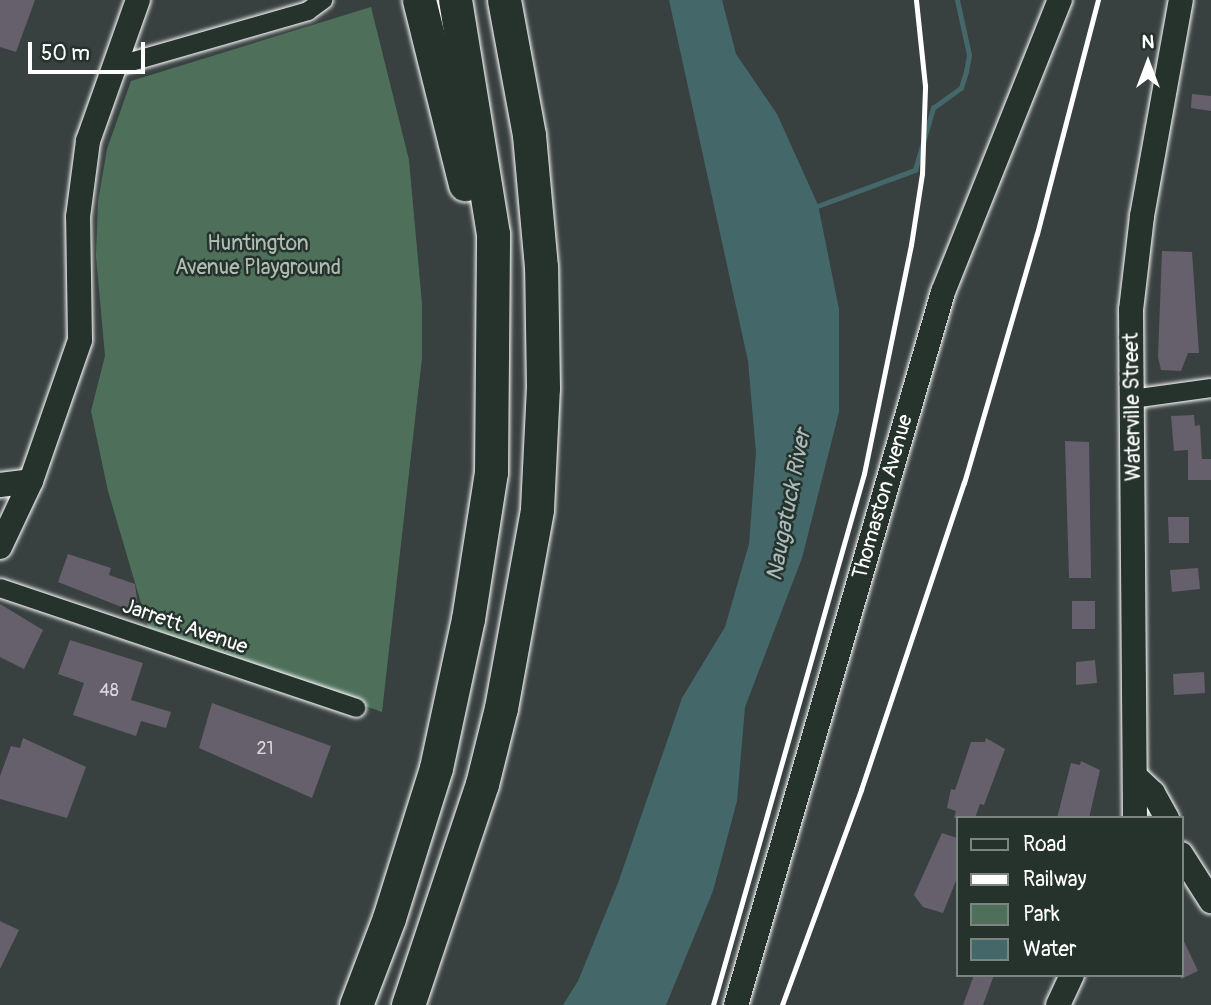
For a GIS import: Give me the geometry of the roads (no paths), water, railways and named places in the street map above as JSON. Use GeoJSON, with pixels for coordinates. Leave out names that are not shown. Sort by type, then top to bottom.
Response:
{"type":"FeatureCollection","features":[{"type":"Feature","properties":{"kind":"highway"},"geometry":{"type":"LineString","coordinates":[[419,0],[474,224],[481,357],[480,472],[468,619]]}},
{"type":"Feature","properties":{"kind":"highway"},"geometry":{"type":"LineString","coordinates":[[356,1005],[414,845],[468,619],[491,472],[493,247],[455,0]]}},
{"type":"Feature","properties":{"kind":"highway"},"geometry":{"type":"LineString","coordinates":[[408,1005],[482,783],[500,708],[537,509],[544,388],[541,267],[528,135],[504,0]]}},
{"type":"Feature","properties":{"kind":"main road"},"geometry":{"type":"LineString","coordinates":[[0,547],[31,481],[80,340],[78,217],[88,141],[138,0]]}},
{"type":"Feature","properties":{"kind":"main road","name":"Thomaston Avenue"},"geometry":{"type":"LineString","coordinates":[[736,1005],[943,292],[1060,0]]}},
{"type":"Feature","properties":{"kind":"main road","name":"Waterville Street"},"geometry":{"type":"LineString","coordinates":[[1135,816],[1137,778],[1132,399],[1135,264],[1181,0]]}},
{"type":"Feature","properties":{"kind":"main road"},"geometry":{"type":"LineString","coordinates":[[0,485],[31,481]]}},
{"type":"Feature","properties":{"kind":"main road"},"geometry":{"type":"LineString","coordinates":[[1137,778],[1153,793],[1166,816]]}},
{"type":"Feature","properties":{"kind":"main road"},"geometry":{"type":"LineString","coordinates":[[1183,857],[1211,901]]}},
{"type":"Feature","properties":{"kind":"main road"},"geometry":{"type":"LineString","coordinates":[[1058,1005],[1071,977]]}},
{"type":"Feature","properties":{"kind":"street"},"geometry":{"type":"LineString","coordinates":[[113,67],[308,11],[323,0]]}},
{"type":"Feature","properties":{"kind":"street"},"geometry":{"type":"LineString","coordinates":[[1132,399],[1211,388]]}},
{"type":"Feature","properties":{"kind":"street","name":"Jarrett Avenue"},"geometry":{"type":"LineString","coordinates":[[0,588],[356,708]]}},
{"type":"Feature","properties":{"kind":"water","name":"Naugatuck River"},"geometry":{"type":"Polygon","coordinates":[[[669,0],[722,0],[736,54],[777,114],[818,205],[839,309],[839,412],[802,558],[745,707],[737,801],[713,891],[666,1005],[563,1005],[578,981],[618,883],[682,698],[725,627],[749,544],[756,453],[748,361],[669,0]]]}},
{"type":"Feature","properties":{"kind":"waterway"},"geometry":{"type":"LineString","coordinates":[[815,207],[915,170],[933,108],[961,88],[966,72],[969,55],[957,0]]}},
{"type":"Feature","properties":{"kind":"railway"},"geometry":{"type":"LineString","coordinates":[[713,1005],[864,474],[911,245],[922,174],[925,86],[916,0]]}},
{"type":"Feature","properties":{"kind":"railway"},"geometry":{"type":"LineString","coordinates":[[782,1005],[861,790],[964,483],[1037,234],[1098,0]]}},
{"type":"Feature","properties":{"kind":"park label","name":"Huntington Avenue Playground"},"geometry":{"type":"Point","coordinates":[258,256]}}]}
